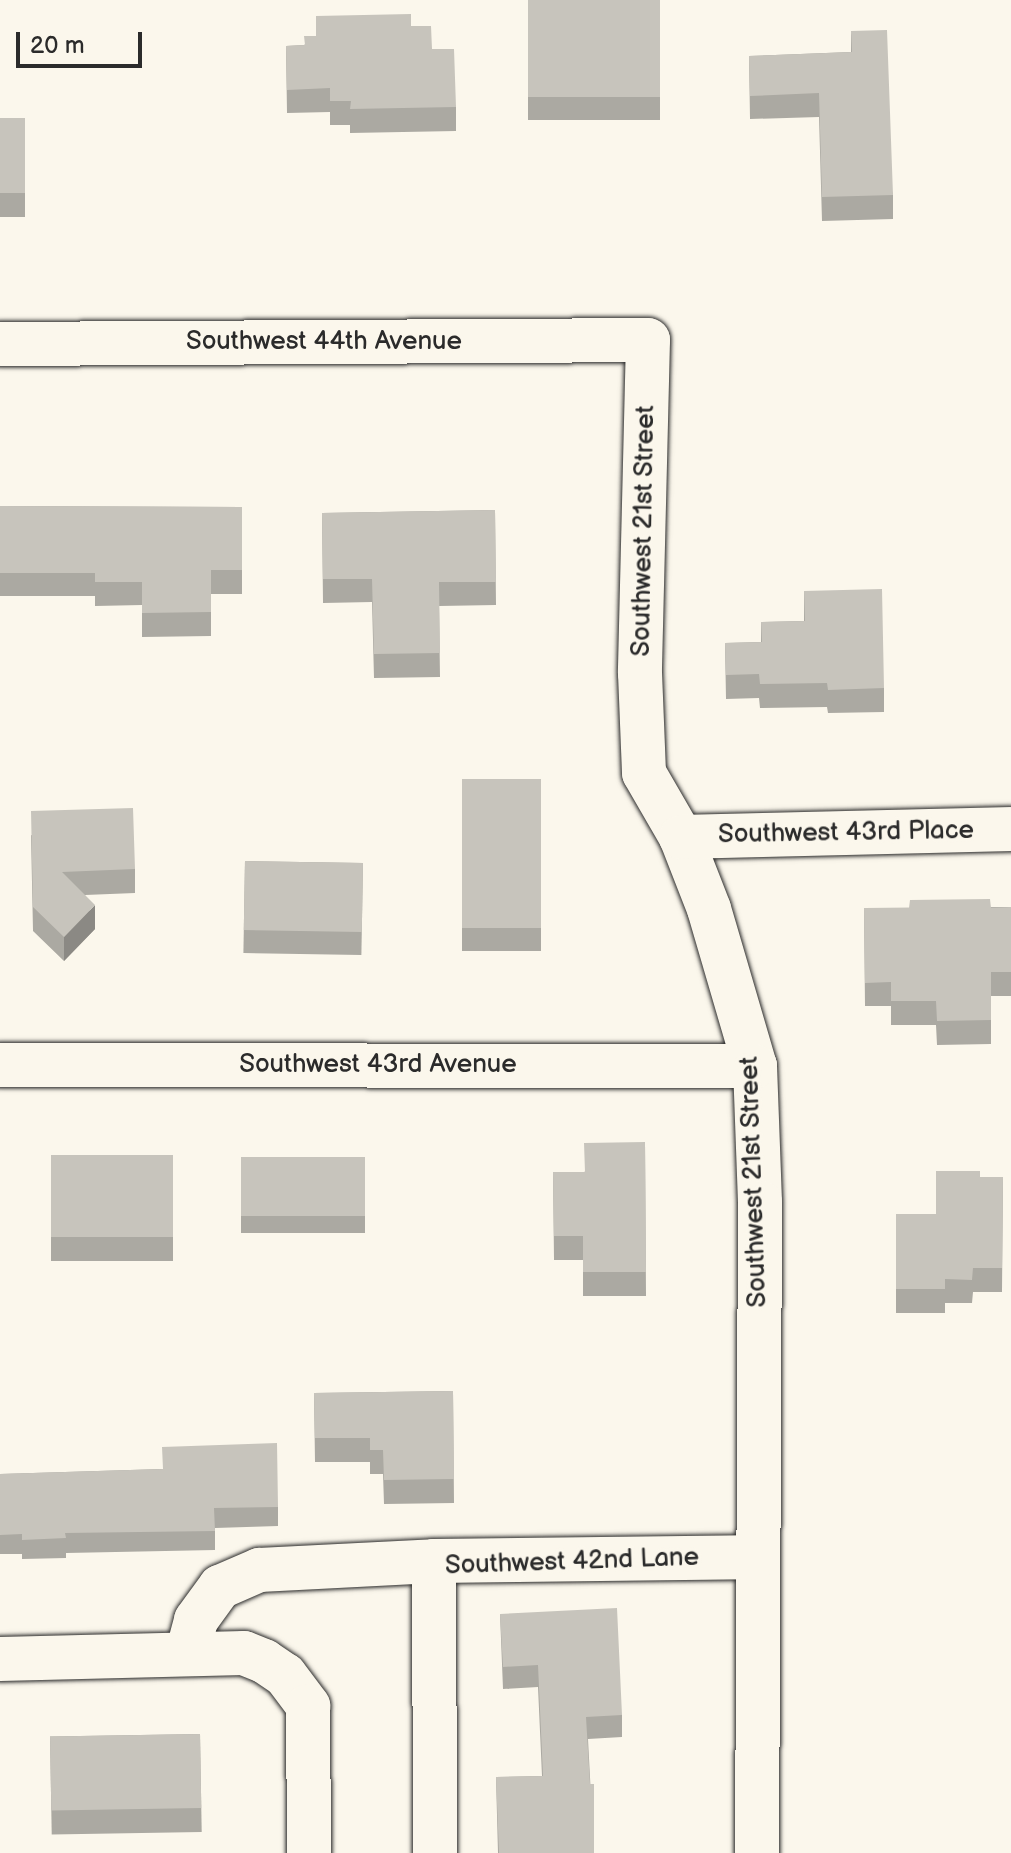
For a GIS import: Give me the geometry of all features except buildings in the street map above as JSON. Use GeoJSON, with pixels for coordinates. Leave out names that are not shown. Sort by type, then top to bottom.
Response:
{"type":"FeatureCollection","features":[{"type":"Feature","properties":{"kind":"street","name":"Southwest 44th Avenue"},"geometry":{"type":"LineString","coordinates":[[0,344],[648,340]]}},
{"type":"Feature","properties":{"kind":"street","name":"Southwest 21st Street"},"geometry":{"type":"LineString","coordinates":[[648,340],[640,673],[644,773],[681,837],[714,923],[755,1066],[760,1202],[757,1853]]}},
{"type":"Feature","properties":{"kind":"street","name":"Southwest 43rd Place"},"geometry":{"type":"LineString","coordinates":[[681,837],[1011,829]]}},
{"type":"Feature","properties":{"kind":"street","name":"Southwest 43rd Avenue"},"geometry":{"type":"LineString","coordinates":[[0,1065],[755,1066]]}},
{"type":"Feature","properties":{"kind":"street","name":"Southwest 42nd Lane"},"geometry":{"type":"LineString","coordinates":[[435,1853],[434,1561],[756,1557]]}},
{"type":"Feature","properties":{"kind":"street"},"geometry":{"type":"LineString","coordinates":[[187,1654],[196,1620],[220,1587],[259,1570],[434,1561]]}},
{"type":"Feature","properties":{"kind":"street"},"geometry":{"type":"LineString","coordinates":[[0,1659],[244,1653],[285,1675],[308,1706],[309,1853]]}}]}
